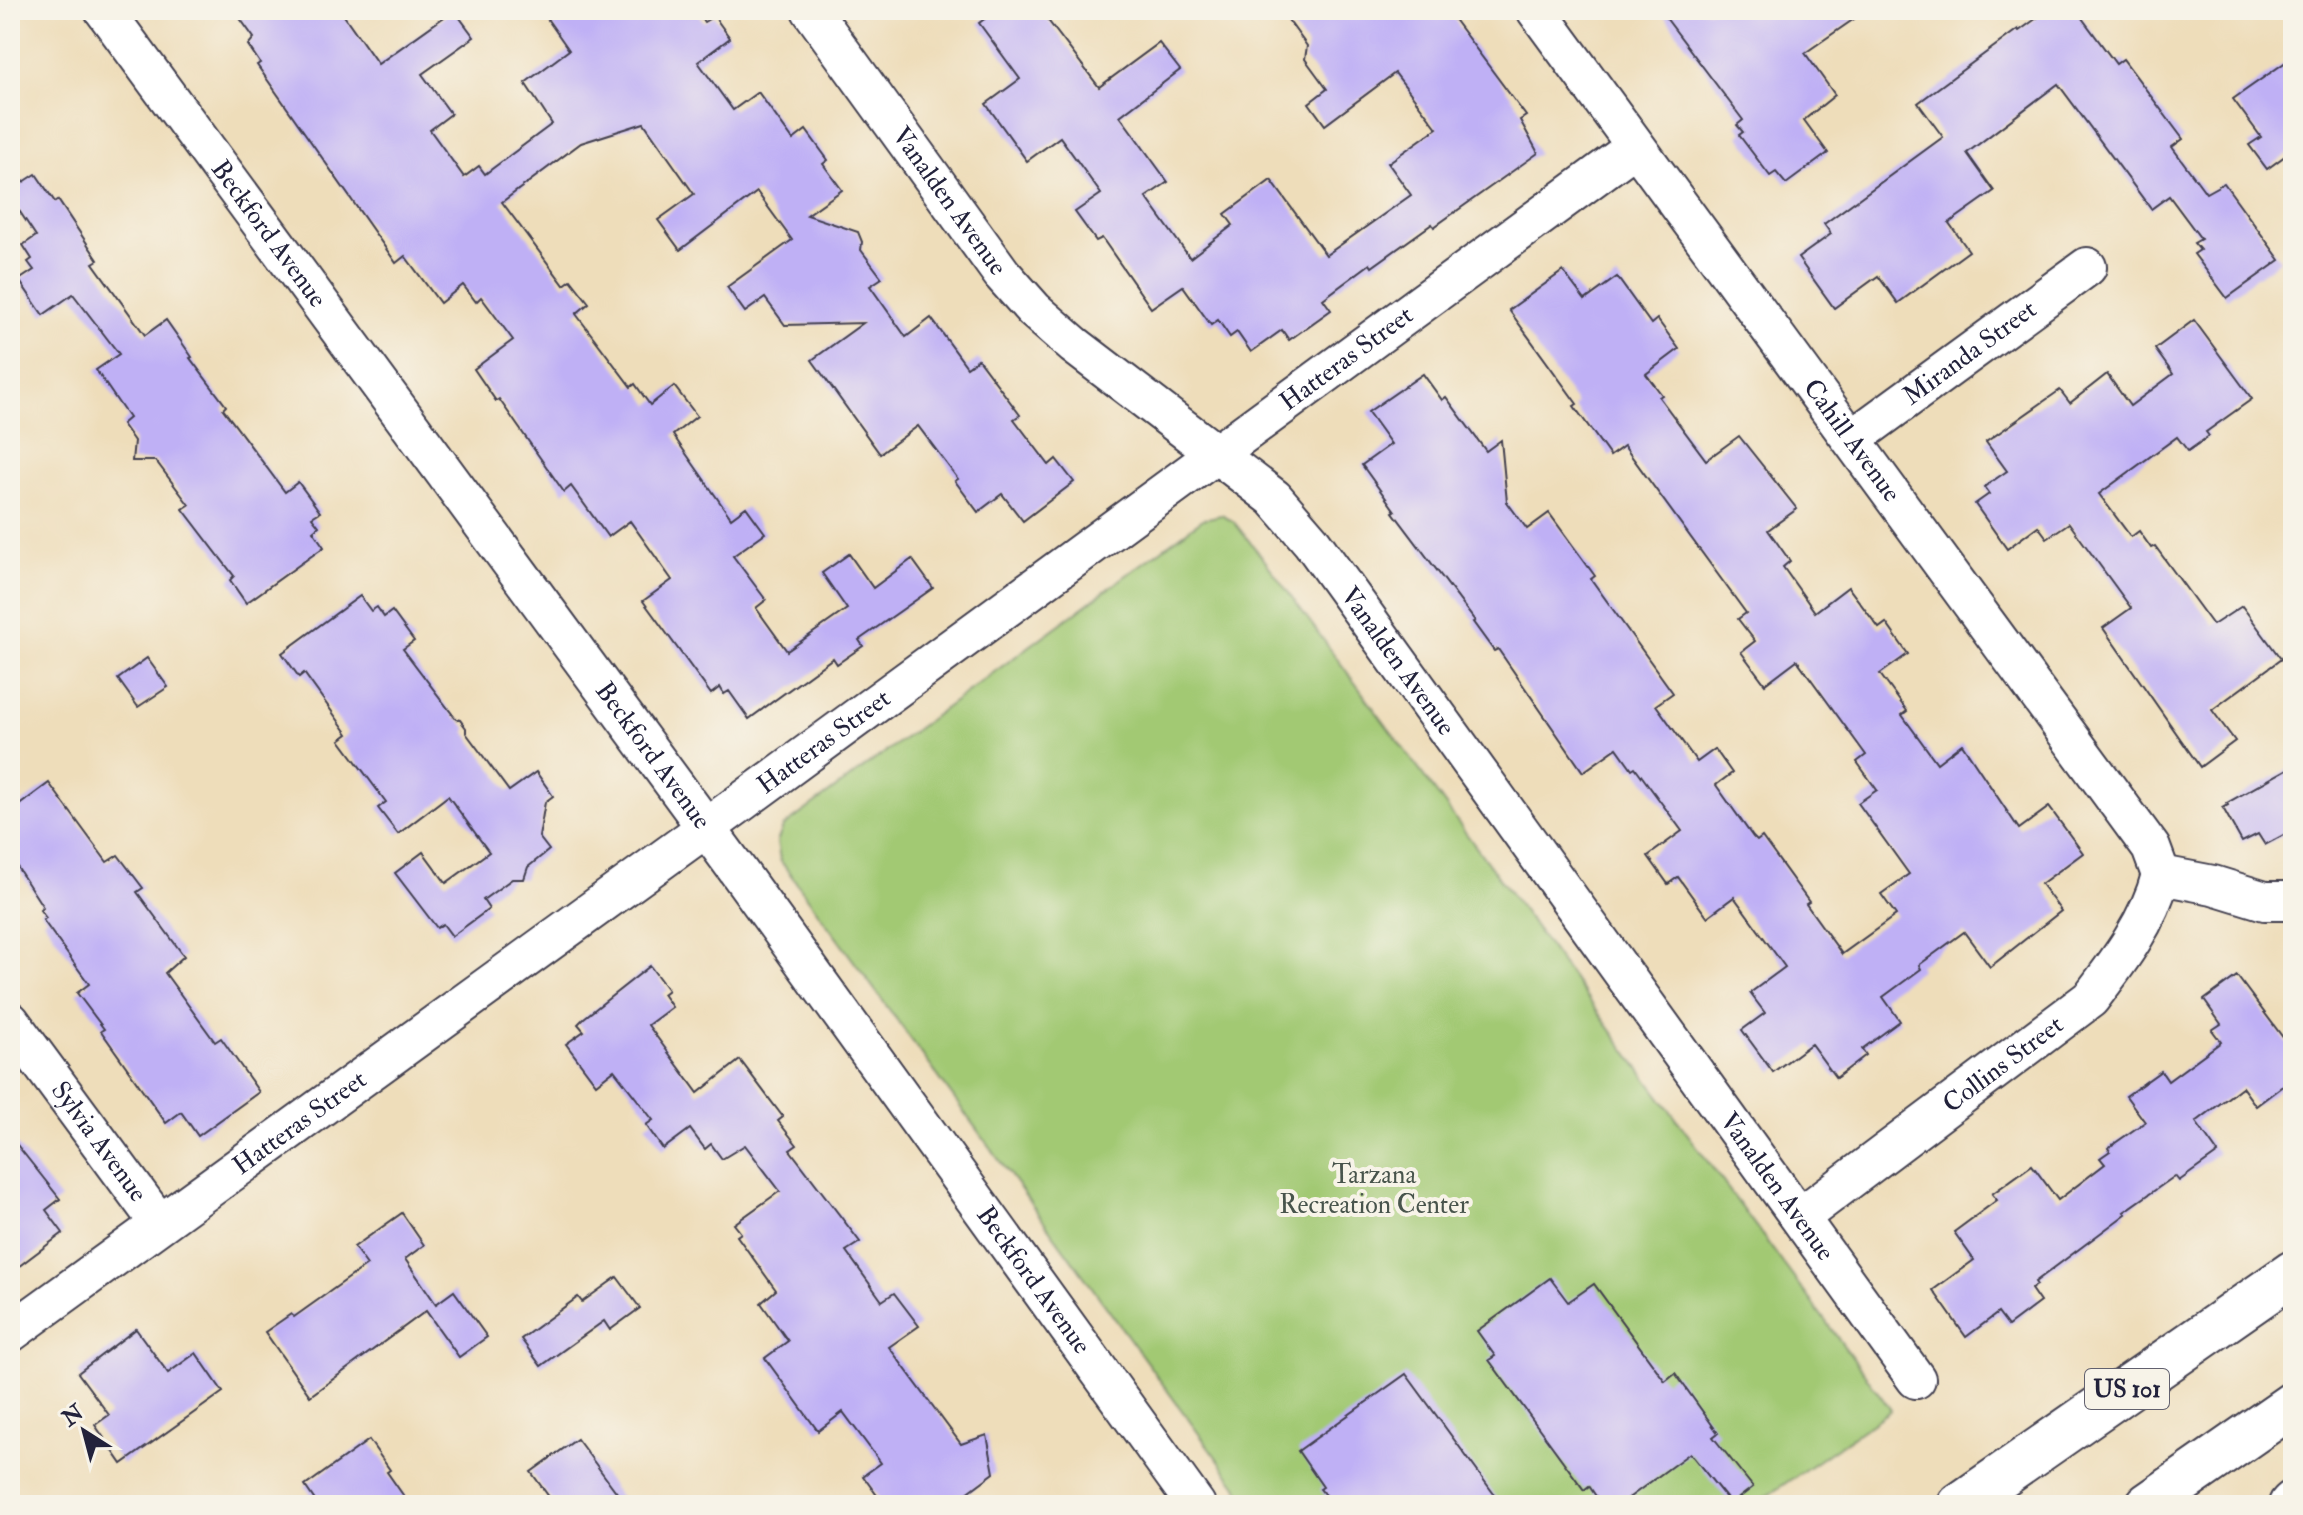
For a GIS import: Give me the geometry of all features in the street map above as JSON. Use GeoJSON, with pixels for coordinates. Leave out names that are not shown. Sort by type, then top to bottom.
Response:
{"type":"FeatureCollection","features":[{"type":"Feature","properties":{"kind":"highway","name":"US 101"},"geometry":{"type":"LineString","coordinates":[[1960,1505],[2293,1273]]}},
{"type":"Feature","properties":{"kind":"highway"},"geometry":{"type":"LineString","coordinates":[[2148,1505],[2293,1404]]}},
{"type":"Feature","properties":{"kind":"street","name":"Beckford Avenue"},"geometry":{"type":"LineString","coordinates":[[104,10],[705,827],[1196,1505]]}},
{"type":"Feature","properties":{"kind":"street","name":"Vanalden Avenue"},"geometry":{"type":"LineString","coordinates":[[811,10],[1002,274],[1034,310],[1074,345],[1274,498],[1311,541],[1916,1379]]}},
{"type":"Feature","properties":{"kind":"street","name":"Cahill Avenue"},"geometry":{"type":"LineString","coordinates":[[1536,10],[2151,848],[2161,875]]}},
{"type":"Feature","properties":{"kind":"street","name":"Hatteras Street"},"geometry":{"type":"LineString","coordinates":[[10,1333],[1635,147]]}},
{"type":"Feature","properties":{"kind":"street","name":"Miranda Street"},"geometry":{"type":"LineString","coordinates":[[1852,439],[2087,267]]}},
{"type":"Feature","properties":{"kind":"street"},"geometry":{"type":"LineString","coordinates":[[2161,875],[2213,885],[2265,901],[2293,901]]}},
{"type":"Feature","properties":{"kind":"street","name":"Collins Street"},"geometry":{"type":"LineString","coordinates":[[1800,1217],[2090,999],[2119,961],[2154,902],[2161,875]]}},
{"type":"Feature","properties":{"kind":"street","name":"Sylvia Avenue"},"geometry":{"type":"LineString","coordinates":[[10,1021],[159,1223]]}},
{"type":"Feature","properties":{"kind":"green space","name":"Tarzana Recreation Center"},"geometry":{"type":"Polygon","coordinates":[[[1221,515],[1233,521],[1263,558],[1891,1410],[1754,1505],[1251,1505],[780,860],[777,842],[783,827],[1203,519],[1221,515]]]}},
{"type":"Feature","properties":{"kind":"building"},"geometry":{"type":"Polygon","coordinates":[[[234,10],[340,10],[378,64],[454,10],[474,37],[422,74],[451,114],[430,130],[464,177],[479,166],[485,174],[552,124],[525,83],[569,50],[541,10],[695,10],[704,22],[714,16],[730,38],[698,62],[733,110],[758,92],[793,140],[806,130],[828,160],[823,164],[842,190],[807,215],[858,232],[861,250],[882,278],[870,286],[906,337],[931,318],[967,367],[978,359],[1020,415],[1014,419],[1049,465],[1056,459],[1074,482],[1023,521],[1002,494],[978,512],[955,481],[958,479],[918,426],[880,454],[812,360],[863,323],[785,325],[765,298],[745,312],[727,287],[792,240],[757,192],[680,250],[658,220],[694,194],[644,123],[581,143],[502,202],[564,285],[571,280],[589,303],[576,314],[631,387],[635,384],[650,405],[674,386],[697,416],[673,435],[731,518],[746,507],[765,533],[733,556],[766,600],[756,608],[787,651],[847,609],[822,573],[849,554],[873,588],[912,559],[933,588],[859,640],[863,646],[837,664],[833,658],[749,719],[729,691],[724,694],[720,687],[711,694],[643,601],[672,580],[630,521],[608,537],[571,486],[564,492],[499,399],[496,401],[474,369],[513,340],[481,297],[476,302],[463,285],[440,303],[405,256],[396,263],[257,65],[260,63],[248,45],[254,38],[234,10]]]}},
{"type":"Feature","properties":{"kind":"building"},"geometry":{"type":"Polygon","coordinates":[[[997,10],[1040,10],[1099,87],[1159,43],[1180,70],[1120,116],[1168,182],[1146,197],[1190,258],[1233,225],[1225,214],[1271,180],[1326,255],[1411,195],[1388,163],[1437,128],[1395,73],[1325,125],[1309,103],[1327,89],[1305,59],[1307,46],[1281,10],[1447,10],[1526,116],[1520,120],[1538,153],[1434,227],[1432,224],[1372,267],[1370,264],[1323,299],[1331,310],[1289,340],[1282,330],[1251,352],[1237,332],[1230,337],[1218,320],[1211,325],[1183,286],[1151,308],[1102,238],[1096,241],[1075,212],[1101,194],[1060,137],[1027,161],[986,104],[1020,79],[979,23],[997,10]]]}},
{"type":"Feature","properties":{"kind":"building"},"geometry":{"type":"Polygon","coordinates":[[[1660,10],[1867,10],[1805,53],[1835,95],[1804,120],[1828,153],[1786,184],[1776,172],[1770,176],[1739,135],[1743,132],[1737,125],[1743,120],[1660,10]]]}},
{"type":"Feature","properties":{"kind":"building"},"geometry":{"type":"Polygon","coordinates":[[[2048,10],[2076,10],[2116,64],[2123,59],[2183,139],[2172,147],[2206,193],[2224,183],[2280,260],[2227,298],[2194,254],[2200,250],[2194,243],[2201,239],[2169,196],[2151,209],[2058,84],[1967,153],[1994,191],[1949,223],[1969,251],[1898,303],[1878,276],[1834,308],[1798,258],[1831,234],[1824,224],[1943,137],[1918,103],[2048,10]]]}},
{"type":"Feature","properties":{"kind":"building"},"geometry":{"type":"Polygon","coordinates":[[[2293,57],[2293,150],[2267,169],[2249,145],[2261,137],[2233,99],[2293,57]]]}},
{"type":"Feature","properties":{"kind":"building"},"geometry":{"type":"Polygon","coordinates":[[[36,174],[55,202],[58,200],[98,260],[93,263],[145,335],[166,320],[226,406],[223,409],[285,492],[298,482],[320,512],[312,517],[319,526],[313,531],[324,547],[246,603],[230,580],[234,576],[183,509],[189,505],[156,461],[132,461],[134,441],[122,424],[129,418],[96,370],[119,354],[73,294],[43,315],[19,280],[34,270],[28,262],[32,259],[23,245],[36,236],[10,197],[10,191],[36,174]]]}},
{"type":"Feature","properties":{"kind":"building"},"geometry":{"type":"Polygon","coordinates":[[[1563,271],[1585,300],[1617,277],[1651,324],[1657,319],[1679,349],[1646,374],[1662,395],[1659,397],[1706,460],[1739,436],[1797,509],[1768,530],[1790,561],[1783,567],[1815,612],[1848,587],[1879,628],[1886,623],[1908,654],[1880,674],[1907,711],[1902,715],[1937,763],[1962,744],[2019,829],[2049,807],[2083,853],[2041,884],[2061,911],[1990,967],[1964,932],[1919,965],[1921,969],[1883,997],[1900,1021],[1862,1049],[1866,1055],[1836,1078],[1811,1044],[1773,1072],[1742,1030],[1765,1013],[1750,993],[1785,967],[1734,897],[1707,917],[1678,877],[1668,884],[1648,856],[1682,831],[1635,767],[1632,769],[1617,748],[1583,772],[1498,649],[1494,651],[1362,465],[1391,444],[1368,412],[1423,374],[1442,400],[1446,397],[1486,451],[1501,440],[1507,502],[1527,529],[1549,513],[1595,576],[1591,579],[1673,693],[1656,705],[1697,762],[1715,749],[1732,773],[1716,785],[1753,837],[1757,841],[1762,837],[1842,954],[1896,915],[1881,894],[1909,874],[1858,803],[1877,790],[1857,762],[1866,755],[1797,660],[1765,684],[1741,652],[1755,641],[1738,619],[1746,613],[1624,446],[1610,456],[1574,406],[1577,404],[1509,310],[1563,271]]]}},
{"type":"Feature","properties":{"kind":"building"},"geometry":{"type":"Polygon","coordinates":[[[2194,320],[2252,399],[2206,432],[2209,436],[2188,451],[2177,437],[2099,494],[2131,537],[2139,531],[2151,548],[2155,546],[2213,625],[2242,606],[2281,659],[2212,710],[2235,741],[2200,767],[2103,628],[2131,608],[2069,523],[2047,538],[2038,526],[2007,549],[1975,504],[1989,494],[1984,487],[2007,471],[1986,442],[2060,390],[2070,403],[2107,374],[2130,406],[2173,374],[2155,349],[2194,320]]]}},
{"type":"Feature","properties":{"kind":"building"},"geometry":{"type":"Polygon","coordinates":[[[360,596],[371,611],[377,607],[384,617],[392,611],[414,641],[403,649],[466,728],[466,733],[509,791],[536,772],[553,796],[545,802],[539,837],[549,850],[528,867],[524,879],[512,879],[483,900],[489,909],[452,936],[443,924],[437,928],[395,873],[423,852],[446,883],[489,852],[448,796],[398,834],[378,808],[386,802],[340,740],[348,734],[304,673],[299,677],[282,653],[360,596]]]}},
{"type":"Feature","properties":{"kind":"building"},"geometry":{"type":"Polygon","coordinates":[[[147,658],[168,687],[138,707],[118,679],[147,658]]]}},
{"type":"Feature","properties":{"kind":"building"},"geometry":{"type":"Polygon","coordinates":[[[2293,766],[2293,830],[2265,845],[2258,834],[2242,842],[2223,808],[2293,766]]]}},
{"type":"Feature","properties":{"kind":"building"},"geometry":{"type":"Polygon","coordinates":[[[49,783],[107,862],[118,855],[143,888],[137,892],[184,956],[165,973],[215,1042],[221,1038],[259,1092],[198,1136],[181,1112],[166,1123],[101,1031],[104,1029],[77,993],[89,984],[43,920],[46,918],[40,910],[43,907],[10,856],[10,812],[49,783]]]}},
{"type":"Feature","properties":{"kind":"building"},"geometry":{"type":"Polygon","coordinates":[[[650,966],[668,990],[663,994],[672,1007],[648,1025],[698,1093],[740,1060],[783,1117],[778,1121],[797,1145],[790,1150],[860,1242],[846,1251],[882,1301],[894,1293],[919,1326],[889,1347],[961,1444],[987,1435],[994,1473],[951,1505],[884,1505],[863,1476],[881,1463],[843,1412],[818,1431],[765,1358],[788,1341],[761,1303],[776,1290],[737,1236],[741,1233],[734,1224],[780,1191],[745,1145],[722,1159],[711,1144],[705,1149],[690,1129],[663,1149],[646,1125],[653,1120],[614,1070],[596,1084],[566,1044],[584,1031],[578,1024],[584,1018],[650,966]]]}},
{"type":"Feature","properties":{"kind":"building"},"geometry":{"type":"Polygon","coordinates":[[[2237,976],[2293,1051],[2293,1078],[2256,1106],[2242,1087],[2196,1122],[2218,1153],[2179,1181],[2175,1176],[2035,1282],[2037,1285],[2031,1289],[2040,1302],[2008,1326],[1998,1313],[1966,1337],[1933,1290],[1974,1260],[1954,1232],[1997,1200],[1992,1194],[2032,1165],[2058,1200],[2105,1164],[2100,1158],[2110,1151],[2108,1148],[2145,1122],[2126,1096],[2161,1071],[2168,1081],[2221,1042],[2212,1030],[2221,1024],[2204,1000],[2237,976]]]}},
{"type":"Feature","properties":{"kind":"building"},"geometry":{"type":"Polygon","coordinates":[[[10,1136],[60,1199],[46,1210],[63,1233],[10,1273],[10,1136]]]}},
{"type":"Feature","properties":{"kind":"building"},"geometry":{"type":"Polygon","coordinates":[[[402,1213],[424,1245],[405,1259],[436,1304],[454,1291],[487,1337],[459,1357],[426,1311],[310,1396],[265,1332],[291,1314],[294,1317],[367,1265],[354,1247],[402,1213]]]}},
{"type":"Feature","properties":{"kind":"building"},"geometry":{"type":"Polygon","coordinates":[[[617,1277],[640,1308],[610,1330],[604,1321],[541,1366],[521,1339],[578,1297],[582,1302],[617,1277]]]}},
{"type":"Feature","properties":{"kind":"building"},"geometry":{"type":"Polygon","coordinates":[[[1550,1278],[1568,1302],[1594,1284],[1665,1381],[1675,1373],[1718,1433],[1713,1437],[1753,1487],[1731,1504],[1690,1453],[1619,1505],[1602,1505],[1589,1486],[1584,1490],[1489,1360],[1495,1356],[1477,1331],[1550,1278]]]}},
{"type":"Feature","properties":{"kind":"building"},"geometry":{"type":"Polygon","coordinates":[[[136,1329],[168,1373],[196,1353],[223,1392],[122,1464],[95,1425],[109,1415],[78,1373],[136,1329]]]}},
{"type":"Feature","properties":{"kind":"building"},"geometry":{"type":"Polygon","coordinates":[[[1406,1374],[1502,1505],[1333,1505],[1320,1489],[1323,1487],[1298,1451],[1406,1374]]]}},
{"type":"Feature","properties":{"kind":"building"},"geometry":{"type":"Polygon","coordinates":[[[577,1439],[626,1505],[555,1505],[531,1472],[577,1439]]]}},
{"type":"Feature","properties":{"kind":"building"},"geometry":{"type":"Polygon","coordinates":[[[369,1440],[410,1505],[318,1505],[305,1486],[369,1440]]]}}]}
